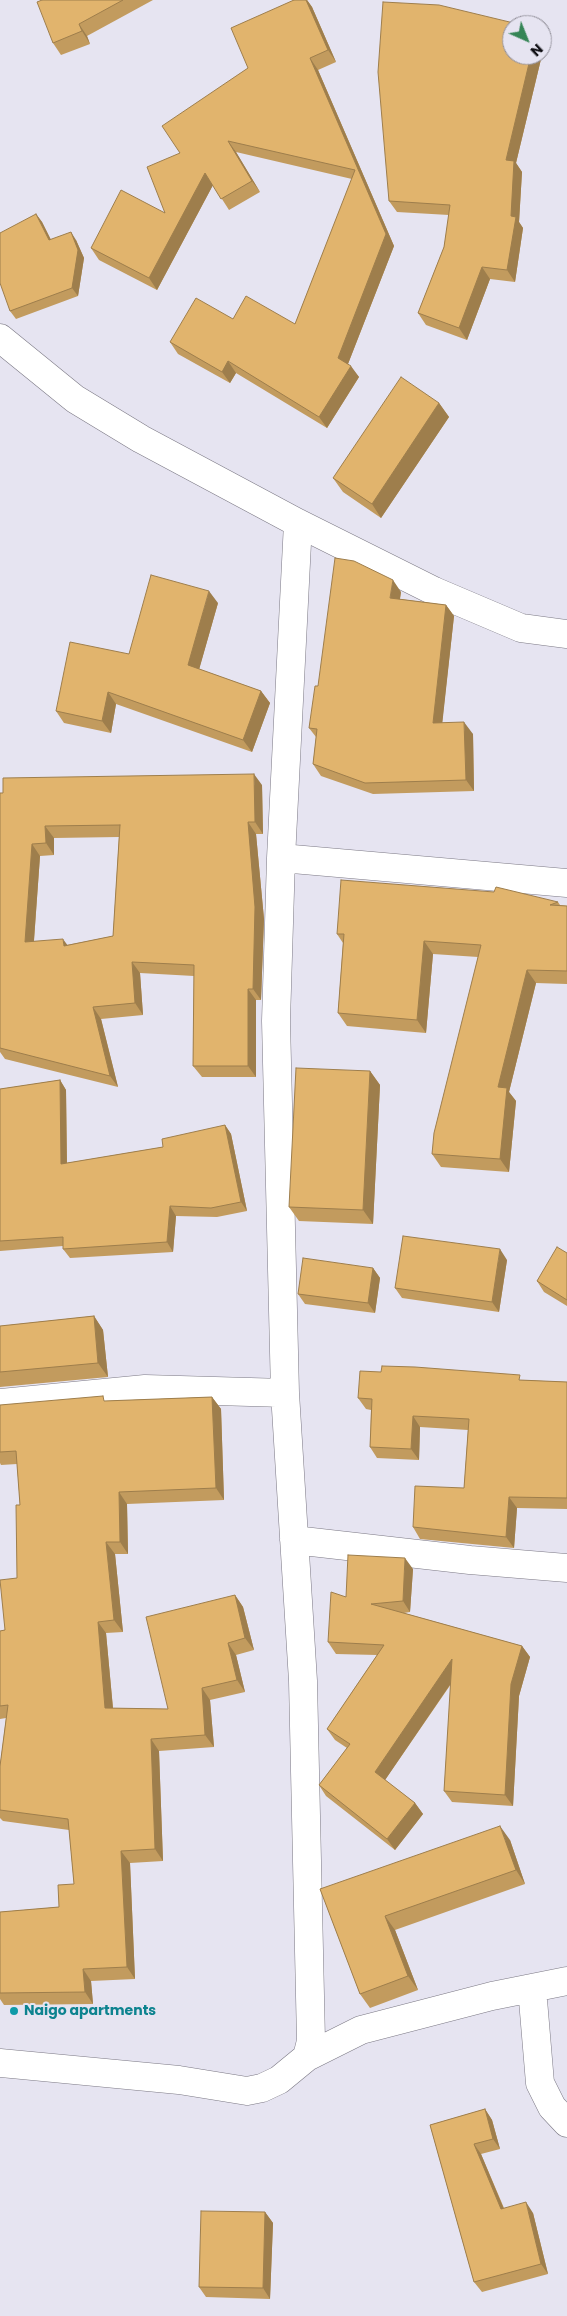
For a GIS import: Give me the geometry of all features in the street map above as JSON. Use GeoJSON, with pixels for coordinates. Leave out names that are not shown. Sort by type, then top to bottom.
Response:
{"type":"FeatureCollection","features":[{"type":"Feature","properties":{"kind":"street"},"geometry":{"type":"LineString","coordinates":[[0,338],[75,399],[141,439],[298,522],[434,591],[521,628],[567,634]]}},
{"type":"Feature","properties":{"kind":"street"},"geometry":{"type":"LineString","coordinates":[[298,522],[281,858],[276,1021],[285,1393],[303,1681],[311,2041],[307,2057]]}},
{"type":"Feature","properties":{"kind":"street"},"geometry":{"type":"LineString","coordinates":[[281,858],[567,883]]}},
{"type":"Feature","properties":{"kind":"street"},"geometry":{"type":"LineString","coordinates":[[0,1403],[145,1390],[285,1393]]}},
{"type":"Feature","properties":{"kind":"street"},"geometry":{"type":"LineString","coordinates":[[294,1540],[470,1560],[567,1568]]}},
{"type":"Feature","properties":{"kind":"street"},"geometry":{"type":"LineString","coordinates":[[0,2063],[180,2080],[247,2091],[262,2088],[279,2080],[307,2057],[361,2030],[492,1996],[567,1981]]}},
{"type":"Feature","properties":{"kind":"street"},"geometry":{"type":"LineString","coordinates":[[532,1988],[540,2083],[552,2107],[567,2123]]}},
{"type":"Feature","properties":{"kind":"building"},"geometry":{"type":"Polygon","coordinates":[[[42,0],[123,0],[79,24],[82,31],[53,43],[37,2],[42,0]]]}},
{"type":"Feature","properties":{"kind":"building"},"geometry":{"type":"Polygon","coordinates":[[[294,0],[306,0],[328,50],[310,58],[386,234],[338,358],[351,366],[319,417],[228,361],[222,372],[170,342],[196,298],[233,319],[246,296],[295,324],[355,170],[228,141],[252,181],[221,199],[205,173],[149,278],[91,248],[121,190],[165,213],[147,167],[180,153],[162,126],[248,68],[231,28],[294,0]]]}},
{"type":"Feature","properties":{"kind":"building"},"geometry":{"type":"Polygon","coordinates":[[[383,2],[439,5],[502,20],[502,65],[529,65],[506,160],[514,161],[511,216],[516,217],[507,270],[482,267],[459,328],[418,313],[444,247],[450,205],[389,201],[378,72],[383,2]]]}},
{"type":"Feature","properties":{"kind":"building"},"geometry":{"type":"Polygon","coordinates":[[[36,214],[49,240],[71,232],[78,250],[72,288],[10,311],[0,283],[0,233],[36,214]]]}},
{"type":"Feature","properties":{"kind":"building"},"geometry":{"type":"Polygon","coordinates":[[[401,377],[439,403],[372,504],[333,478],[401,377]]]}},
{"type":"Feature","properties":{"kind":"building"},"geometry":{"type":"Polygon","coordinates":[[[335,558],[354,561],[393,580],[390,598],[446,605],[433,723],[464,722],[466,780],[365,783],[313,764],[317,729],[309,728],[315,686],[318,686],[335,558]]]}},
{"type":"Feature","properties":{"kind":"building"},"geometry":{"type":"Polygon","coordinates":[[[151,575],[209,591],[188,665],[261,691],[243,740],[108,692],[102,721],[56,711],[70,642],[129,654],[151,575]]]}},
{"type":"Feature","properties":{"kind":"building"},"geometry":{"type":"Polygon","coordinates":[[[254,774],[255,822],[248,822],[255,907],[253,989],[248,989],[248,1066],[193,1066],[194,965],[132,962],[135,1003],[93,1007],[110,1076],[0,1048],[0,793],[3,793],[3,778],[254,774]],[[120,825],[45,826],[46,843],[32,844],[25,942],[63,939],[64,946],[113,936],[120,825]]]}},
{"type":"Feature","properties":{"kind":"building"},"geometry":{"type":"Polygon","coordinates":[[[341,880],[494,892],[496,887],[558,902],[550,905],[567,906],[567,971],[527,970],[498,1087],[507,1088],[500,1159],[432,1154],[434,1133],[481,945],[424,941],[417,1020],[338,1013],[344,934],[337,934],[341,880]]]}},
{"type":"Feature","properties":{"kind":"building"},"geometry":{"type":"Polygon","coordinates":[[[296,1068],[370,1071],[363,1210],[289,1207],[296,1068]]]}},
{"type":"Feature","properties":{"kind":"building"},"geometry":{"type":"Polygon","coordinates":[[[60,1080],[61,1164],[163,1147],[162,1139],[225,1125],[241,1202],[211,1208],[170,1206],[167,1242],[63,1249],[63,1237],[0,1241],[0,1089],[60,1080]]]}},
{"type":"Feature","properties":{"kind":"building"},"geometry":{"type":"Polygon","coordinates":[[[403,1236],[500,1249],[492,1302],[395,1288],[403,1236]]]}},
{"type":"Feature","properties":{"kind":"building"},"geometry":{"type":"Polygon","coordinates":[[[557,1247],[567,1253],[567,1300],[537,1281],[557,1247]]]}},
{"type":"Feature","properties":{"kind":"building"},"geometry":{"type":"Polygon","coordinates":[[[303,1258],[373,1268],[368,1303],[298,1294],[303,1258]]]}},
{"type":"Feature","properties":{"kind":"building"},"geometry":{"type":"Polygon","coordinates":[[[94,1316],[98,1363],[0,1372],[0,1326],[94,1316]]]}},
{"type":"Feature","properties":{"kind":"building"},"geometry":{"type":"Polygon","coordinates":[[[382,1366],[520,1375],[519,1380],[567,1382],[567,1498],[509,1497],[506,1537],[413,1527],[415,1486],[464,1488],[469,1419],[413,1416],[411,1449],[370,1447],[372,1399],[358,1398],[360,1371],[381,1372],[382,1366]]]}},
{"type":"Feature","properties":{"kind":"building"},"geometry":{"type":"Polygon","coordinates":[[[103,1396],[104,1401],[212,1397],[216,1488],[119,1492],[120,1542],[106,1542],[114,1620],[98,1622],[105,1708],[168,1709],[146,1617],[235,1595],[245,1638],[228,1643],[237,1680],[202,1688],[205,1735],[151,1739],[155,1849],[121,1851],[127,1967],[83,1969],[85,1992],[0,1993],[0,1912],[59,1907],[58,1885],[74,1884],[68,1819],[0,1810],[0,1766],[8,1705],[0,1706],[0,1631],[5,1630],[0,1580],[17,1578],[16,1505],[20,1505],[16,1451],[0,1452],[0,1405],[103,1396]]]}},
{"type":"Feature","properties":{"kind":"building"},"geometry":{"type":"Polygon","coordinates":[[[348,1555],[405,1558],[403,1601],[371,1604],[522,1646],[511,1684],[505,1795],[444,1791],[452,1659],[375,1772],[415,1803],[387,1839],[319,1785],[350,1744],[327,1729],[384,1645],[328,1642],[331,1592],[346,1597],[348,1555]]]}},
{"type":"Feature","properties":{"kind":"building"},"geometry":{"type":"Polygon","coordinates":[[[500,1826],[516,1870],[385,1916],[408,1976],[360,1994],[320,1889],[500,1826]]]}},
{"type":"Feature","properties":{"kind":"building"},"geometry":{"type":"Polygon","coordinates":[[[485,2109],[493,2139],[474,2144],[501,2209],[526,2202],[541,2264],[474,2282],[430,2125],[485,2109]]]}},
{"type":"Feature","properties":{"kind":"building"},"geometry":{"type":"Polygon","coordinates":[[[201,2211],[265,2212],[263,2288],[199,2287],[201,2211]]]}},
{"type":"Feature","properties":{"kind":"place","name":"Naigo apartments"},"geometry":{"type":"Point","coordinates":[14,2011]}}]}
